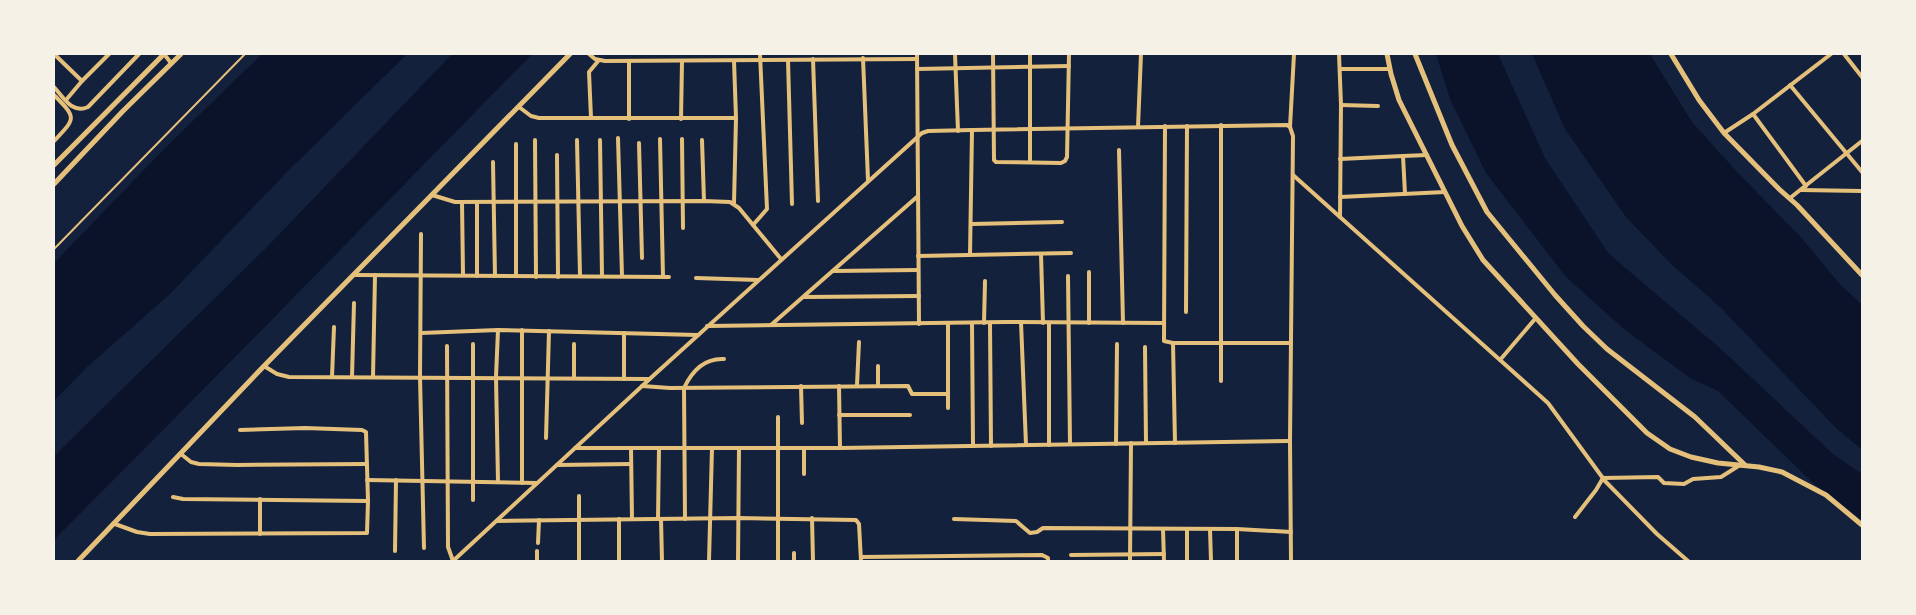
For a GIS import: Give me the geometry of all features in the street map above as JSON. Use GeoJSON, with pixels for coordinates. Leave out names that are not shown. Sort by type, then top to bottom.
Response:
{"type":"FeatureCollection","features":[{"type":"Feature","properties":{"kind":"street"},"geometry":{"type":"LineString","coordinates":[[54,54],[82,81]]}},
{"type":"Feature","properties":{"kind":"street"},"geometry":{"type":"LineString","coordinates":[[66,100],[109,54]]}},
{"type":"Feature","properties":{"kind":"street"},"geometry":{"type":"LineString","coordinates":[[54,87],[74,108],[81,110],[88,107],[139,54]]}},
{"type":"Feature","properties":{"kind":"street"},"geometry":{"type":"LineString","coordinates":[[54,165],[164,54],[171,63]]}},
{"type":"Feature","properties":{"kind":"street"},"geometry":{"type":"LineString","coordinates":[[54,184],[180,54]]}},
{"type":"Feature","properties":{"kind":"street"},"geometry":{"type":"LineString","coordinates":[[78,561],[264,366],[570,54]]}},
{"type":"Feature","properties":{"kind":"street"},"geometry":{"type":"LineString","coordinates":[[589,54],[599,60],[629,61],[788,60],[835,56],[917,59]]}},
{"type":"Feature","properties":{"kind":"street"},"geometry":{"type":"LineString","coordinates":[[699,54],[699,61]]}},
{"type":"Feature","properties":{"kind":"street"},"geometry":{"type":"LineString","coordinates":[[727,54],[727,61]]}},
{"type":"Feature","properties":{"kind":"street"},"geometry":{"type":"LineString","coordinates":[[753,225],[767,208],[760,54]]}},
{"type":"Feature","properties":{"kind":"street"},"geometry":{"type":"LineString","coordinates":[[808,54],[810,59],[818,201]]}},
{"type":"Feature","properties":{"kind":"street"},"geometry":{"type":"LineString","coordinates":[[917,54],[919,324]]}},
{"type":"Feature","properties":{"kind":"street"},"geometry":{"type":"LineString","coordinates":[[956,54],[958,130]]}},
{"type":"Feature","properties":{"kind":"street"},"geometry":{"type":"LineString","coordinates":[[993,54],[995,161],[1061,163],[1066,161],[1069,54]]}},
{"type":"Feature","properties":{"kind":"street"},"geometry":{"type":"LineString","coordinates":[[1030,54],[1030,162]]}},
{"type":"Feature","properties":{"kind":"street"},"geometry":{"type":"LineString","coordinates":[[1138,127],[1141,54]]}},
{"type":"Feature","properties":{"kind":"street"},"geometry":{"type":"LineString","coordinates":[[1291,561],[1290,441],[1293,136],[1290,128],[1294,54]]}},
{"type":"Feature","properties":{"kind":"street"},"geometry":{"type":"LineString","coordinates":[[1339,54],[1341,104],[1340,217]]}},
{"type":"Feature","properties":{"kind":"street"},"geometry":{"type":"LineString","coordinates":[[1387,54],[1400,100],[1469,240],[1483,260],[1536,319],[1653,438],[1670,449],[1691,457],[1718,463],[1782,472],[1826,495],[1862,525]]}},
{"type":"Feature","properties":{"kind":"street"},"geometry":{"type":"LineString","coordinates":[[1415,54],[1452,145],[1482,205],[1499,227],[1555,296],[1583,326],[1607,349],[1695,417],[1746,466]]}},
{"type":"Feature","properties":{"kind":"street"},"geometry":{"type":"LineString","coordinates":[[1671,54],[1699,100],[1724,133],[1790,198],[1862,275]]}},
{"type":"Feature","properties":{"kind":"street"},"geometry":{"type":"LineString","coordinates":[[1724,133],[1753,114],[1830,54]]}},
{"type":"Feature","properties":{"kind":"street"},"geometry":{"type":"LineString","coordinates":[[1844,54],[1862,77]]}},
{"type":"Feature","properties":{"kind":"street"},"geometry":{"type":"LineString","coordinates":[[863,58],[868,180]]}},
{"type":"Feature","properties":{"kind":"street"},"geometry":{"type":"LineString","coordinates":[[591,118],[589,72],[599,60]]}},
{"type":"Feature","properties":{"kind":"street"},"geometry":{"type":"LineString","coordinates":[[788,60],[792,204]]}},
{"type":"Feature","properties":{"kind":"street"},"geometry":{"type":"LineString","coordinates":[[629,61],[629,119]]}},
{"type":"Feature","properties":{"kind":"street"},"geometry":{"type":"LineString","coordinates":[[681,119],[682,61]]}},
{"type":"Feature","properties":{"kind":"street"},"geometry":{"type":"LineString","coordinates":[[734,61],[736,118],[734,203],[781,259]]}},
{"type":"Feature","properties":{"kind":"street"},"geometry":{"type":"LineString","coordinates":[[917,69],[1069,66]]}},
{"type":"Feature","properties":{"kind":"street"},"geometry":{"type":"LineString","coordinates":[[1340,69],[1390,69]]}},
{"type":"Feature","properties":{"kind":"street"},"geometry":{"type":"LineString","coordinates":[[1790,85],[1862,172]]}},
{"type":"Feature","properties":{"kind":"street"},"geometry":{"type":"LineString","coordinates":[[54,95],[72,116],[69,126],[54,141]]}},
{"type":"Feature","properties":{"kind":"street"},"geometry":{"type":"LineString","coordinates":[[1341,104],[1378,106]]}},
{"type":"Feature","properties":{"kind":"street"},"geometry":{"type":"LineString","coordinates":[[518,107],[531,116],[538,118],[736,118]]}},
{"type":"Feature","properties":{"kind":"street"},"geometry":{"type":"LineString","coordinates":[[1753,114],[1806,186]]}},
{"type":"Feature","properties":{"kind":"street"},"geometry":{"type":"LineString","coordinates":[[446,346],[448,547],[453,561],[649,379],[918,136],[928,131],[958,130],[1282,124],[1290,128]]}},
{"type":"Feature","properties":{"kind":"street"},"geometry":{"type":"LineString","coordinates":[[1165,126],[1164,341],[1173,343],[1291,343]]}},
{"type":"Feature","properties":{"kind":"street"},"geometry":{"type":"LineString","coordinates":[[1186,312],[1187,126]]}},
{"type":"Feature","properties":{"kind":"street"},"geometry":{"type":"LineString","coordinates":[[1221,126],[1221,381]]}},
{"type":"Feature","properties":{"kind":"street"},"geometry":{"type":"LineString","coordinates":[[970,255],[972,130]]}},
{"type":"Feature","properties":{"kind":"street"},"geometry":{"type":"LineString","coordinates":[[618,138],[622,276]]}},
{"type":"Feature","properties":{"kind":"street"},"geometry":{"type":"LineString","coordinates":[[660,139],[663,277]]}},
{"type":"Feature","properties":{"kind":"street"},"geometry":{"type":"LineString","coordinates":[[682,139],[683,228]]}},
{"type":"Feature","properties":{"kind":"street"},"geometry":{"type":"LineString","coordinates":[[535,140],[536,277]]}},
{"type":"Feature","properties":{"kind":"street"},"geometry":{"type":"LineString","coordinates":[[578,140],[580,276]]}},
{"type":"Feature","properties":{"kind":"street"},"geometry":{"type":"LineString","coordinates":[[600,140],[602,276]]}},
{"type":"Feature","properties":{"kind":"street"},"geometry":{"type":"LineString","coordinates":[[702,140],[704,201]]}},
{"type":"Feature","properties":{"kind":"street"},"geometry":{"type":"LineString","coordinates":[[1790,198],[1862,141]]}},
{"type":"Feature","properties":{"kind":"street"},"geometry":{"type":"LineString","coordinates":[[638,143],[642,258]]}},
{"type":"Feature","properties":{"kind":"street"},"geometry":{"type":"LineString","coordinates":[[516,144],[516,276]]}},
{"type":"Feature","properties":{"kind":"street"},"geometry":{"type":"LineString","coordinates":[[1119,150],[1123,323]]}},
{"type":"Feature","properties":{"kind":"street"},"geometry":{"type":"LineString","coordinates":[[557,155],[558,277]]}},
{"type":"Feature","properties":{"kind":"street"},"geometry":{"type":"LineString","coordinates":[[1340,158],[1427,155]]}},
{"type":"Feature","properties":{"kind":"street"},"geometry":{"type":"LineString","coordinates":[[1403,156],[1405,194]]}},
{"type":"Feature","properties":{"kind":"street"},"geometry":{"type":"LineString","coordinates":[[493,162],[495,276]]}},
{"type":"Feature","properties":{"kind":"street"},"geometry":{"type":"LineString","coordinates":[[1293,175],[1548,404],[1603,478],[1657,534],[1688,561]]}},
{"type":"Feature","properties":{"kind":"street"},"geometry":{"type":"LineString","coordinates":[[1802,190],[1862,191]]}},
{"type":"Feature","properties":{"kind":"street"},"geometry":{"type":"LineString","coordinates":[[1340,197],[1445,192]]}},
{"type":"Feature","properties":{"kind":"street"},"geometry":{"type":"LineString","coordinates":[[432,195],[462,202],[640,202],[683,200],[734,203]]}},
{"type":"Feature","properties":{"kind":"street"},"geometry":{"type":"LineString","coordinates":[[771,326],[918,196]]}},
{"type":"Feature","properties":{"kind":"street"},"geometry":{"type":"LineString","coordinates":[[462,202],[463,275]]}},
{"type":"Feature","properties":{"kind":"street"},"geometry":{"type":"LineString","coordinates":[[477,202],[477,276]]}},
{"type":"Feature","properties":{"kind":"street"},"geometry":{"type":"LineString","coordinates":[[971,224],[1062,222]]}},
{"type":"Feature","properties":{"kind":"street"},"geometry":{"type":"LineString","coordinates":[[421,234],[420,377],[424,548]]}},
{"type":"Feature","properties":{"kind":"street"},"geometry":{"type":"LineString","coordinates":[[918,256],[1071,253]]}},
{"type":"Feature","properties":{"kind":"street"},"geometry":{"type":"LineString","coordinates":[[1041,254],[1043,322]]}},
{"type":"Feature","properties":{"kind":"street"},"geometry":{"type":"LineString","coordinates":[[833,271],[918,270]]}},
{"type":"Feature","properties":{"kind":"street"},"geometry":{"type":"LineString","coordinates":[[1089,272],[1089,323]]}},
{"type":"Feature","properties":{"kind":"street"},"geometry":{"type":"LineString","coordinates":[[355,275],[669,277]]}},
{"type":"Feature","properties":{"kind":"street"},"geometry":{"type":"LineString","coordinates":[[373,377],[374,275]]}},
{"type":"Feature","properties":{"kind":"street"},"geometry":{"type":"LineString","coordinates":[[1068,276],[1070,444]]}},
{"type":"Feature","properties":{"kind":"street"},"geometry":{"type":"LineString","coordinates":[[696,278],[758,280]]}},
{"type":"Feature","properties":{"kind":"street"},"geometry":{"type":"LineString","coordinates":[[984,323],[985,281]]}},
{"type":"Feature","properties":{"kind":"street"},"geometry":{"type":"LineString","coordinates":[[804,297],[918,296]]}},
{"type":"Feature","properties":{"kind":"street"},"geometry":{"type":"LineString","coordinates":[[352,377],[354,303]]}},
{"type":"Feature","properties":{"kind":"street"},"geometry":{"type":"LineString","coordinates":[[1500,360],[1536,319]]}},
{"type":"Feature","properties":{"kind":"street"},"geometry":{"type":"LineString","coordinates":[[707,326],[990,322],[1164,323]]}},
{"type":"Feature","properties":{"kind":"street"},"geometry":{"type":"LineString","coordinates":[[990,322],[990,446]]}},
{"type":"Feature","properties":{"kind":"street"},"geometry":{"type":"LineString","coordinates":[[1021,322],[1026,445]]}},
{"type":"Feature","properties":{"kind":"street"},"geometry":{"type":"LineString","coordinates":[[1049,322],[1049,445]]}},
{"type":"Feature","properties":{"kind":"street"},"geometry":{"type":"LineString","coordinates":[[948,323],[948,408]]}},
{"type":"Feature","properties":{"kind":"street"},"geometry":{"type":"LineString","coordinates":[[972,323],[973,446]]}},
{"type":"Feature","properties":{"kind":"street"},"geometry":{"type":"LineString","coordinates":[[332,377],[334,326]]}},
{"type":"Feature","properties":{"kind":"street"},"geometry":{"type":"LineString","coordinates":[[498,330],[496,377],[498,482]]}},
{"type":"Feature","properties":{"kind":"street"},"geometry":{"type":"LineString","coordinates":[[421,333],[522,330],[698,335]]}},
{"type":"Feature","properties":{"kind":"street"},"geometry":{"type":"LineString","coordinates":[[522,330],[522,483]]}},
{"type":"Feature","properties":{"kind":"street"},"geometry":{"type":"LineString","coordinates":[[546,438],[549,331]]}},
{"type":"Feature","properties":{"kind":"street"},"geometry":{"type":"LineString","coordinates":[[624,333],[624,379]]}},
{"type":"Feature","properties":{"kind":"street"},"geometry":{"type":"LineString","coordinates":[[857,385],[859,342]]}},
{"type":"Feature","properties":{"kind":"street"},"geometry":{"type":"LineString","coordinates":[[1173,343],[1175,443]]}},
{"type":"Feature","properties":{"kind":"street"},"geometry":{"type":"LineString","coordinates":[[473,344],[473,500]]}},
{"type":"Feature","properties":{"kind":"street"},"geometry":{"type":"LineString","coordinates":[[574,344],[574,378]]}},
{"type":"Feature","properties":{"kind":"street"},"geometry":{"type":"LineString","coordinates":[[1116,444],[1117,344]]}},
{"type":"Feature","properties":{"kind":"street"},"geometry":{"type":"LineString","coordinates":[[1145,346],[1146,443]]}},
{"type":"Feature","properties":{"kind":"street"},"geometry":{"type":"LineString","coordinates":[[685,519],[684,388],[688,379],[707,361],[724,359]]}},
{"type":"Feature","properties":{"kind":"street"},"geometry":{"type":"LineString","coordinates":[[264,366],[283,376],[649,379]]}},
{"type":"Feature","properties":{"kind":"street"},"geometry":{"type":"LineString","coordinates":[[878,366],[878,385]]}},
{"type":"Feature","properties":{"kind":"street"},"geometry":{"type":"LineString","coordinates":[[642,386],[684,388],[878,385],[908,386],[912,394],[948,394]]}},
{"type":"Feature","properties":{"kind":"street"},"geometry":{"type":"LineString","coordinates":[[801,386],[802,423]]}},
{"type":"Feature","properties":{"kind":"street"},"geometry":{"type":"LineString","coordinates":[[839,386],[840,448]]}},
{"type":"Feature","properties":{"kind":"street"},"geometry":{"type":"LineString","coordinates":[[840,415],[910,415]]}},
{"type":"Feature","properties":{"kind":"street"},"geometry":{"type":"LineString","coordinates":[[778,417],[778,561]]}},
{"type":"Feature","properties":{"kind":"street"},"geometry":{"type":"LineString","coordinates":[[115,524],[144,534],[365,534],[368,528],[368,501],[367,436],[364,431],[305,428],[240,430]]}},
{"type":"Feature","properties":{"kind":"street"},"geometry":{"type":"LineString","coordinates":[[575,448],[840,448],[1290,441]]}},
{"type":"Feature","properties":{"kind":"street"},"geometry":{"type":"LineString","coordinates":[[1130,561],[1131,443]]}},
{"type":"Feature","properties":{"kind":"street"},"geometry":{"type":"LineString","coordinates":[[631,448],[632,519]]}},
{"type":"Feature","properties":{"kind":"street"},"geometry":{"type":"LineString","coordinates":[[658,448],[662,561]]}},
{"type":"Feature","properties":{"kind":"street"},"geometry":{"type":"LineString","coordinates":[[709,561],[712,448]]}},
{"type":"Feature","properties":{"kind":"street"},"geometry":{"type":"LineString","coordinates":[[738,561],[740,518],[739,448]]}},
{"type":"Feature","properties":{"kind":"street"},"geometry":{"type":"LineString","coordinates":[[804,448],[804,474]]}},
{"type":"Feature","properties":{"kind":"street"},"geometry":{"type":"LineString","coordinates":[[181,454],[191,462],[199,464],[237,466],[367,464]]}},
{"type":"Feature","properties":{"kind":"street"},"geometry":{"type":"LineString","coordinates":[[557,465],[632,464]]}},
{"type":"Feature","properties":{"kind":"street"},"geometry":{"type":"LineString","coordinates":[[1603,478],[1658,477],[1664,483],[1684,484],[1693,479],[1721,477],[1740,465]]}},
{"type":"Feature","properties":{"kind":"street"},"geometry":{"type":"LineString","coordinates":[[1575,517],[1603,478]]}},
{"type":"Feature","properties":{"kind":"street"},"geometry":{"type":"LineString","coordinates":[[367,480],[537,483]]}},
{"type":"Feature","properties":{"kind":"street"},"geometry":{"type":"LineString","coordinates":[[395,551],[396,480]]}},
{"type":"Feature","properties":{"kind":"street"},"geometry":{"type":"LineString","coordinates":[[579,496],[579,561]]}},
{"type":"Feature","properties":{"kind":"street"},"geometry":{"type":"LineString","coordinates":[[173,497],[183,499],[368,501]]}},
{"type":"Feature","properties":{"kind":"street"},"geometry":{"type":"LineString","coordinates":[[260,499],[260,534]]}},
{"type":"Feature","properties":{"kind":"street"},"geometry":{"type":"LineString","coordinates":[[497,521],[711,518],[856,520],[860,524],[861,559],[940,559],[976,556],[1042,555],[1048,558],[1048,561]]}},
{"type":"Feature","properties":{"kind":"street"},"geometry":{"type":"LineString","coordinates":[[812,518],[813,561]]}},
{"type":"Feature","properties":{"kind":"street"},"geometry":{"type":"LineString","coordinates":[[619,519],[619,561]]}},
{"type":"Feature","properties":{"kind":"street"},"geometry":{"type":"LineString","coordinates":[[954,519],[1016,520],[1030,533],[1044,528],[1237,529],[1291,532]]}},
{"type":"Feature","properties":{"kind":"street"},"geometry":{"type":"LineString","coordinates":[[538,543],[539,520]]}},
{"type":"Feature","properties":{"kind":"street"},"geometry":{"type":"LineString","coordinates":[[1162,529],[1164,561]]}},
{"type":"Feature","properties":{"kind":"street"},"geometry":{"type":"LineString","coordinates":[[1187,529],[1187,561]]}},
{"type":"Feature","properties":{"kind":"street"},"geometry":{"type":"LineString","coordinates":[[1210,529],[1211,561]]}},
{"type":"Feature","properties":{"kind":"street"},"geometry":{"type":"LineString","coordinates":[[1237,529],[1237,561]]}},
{"type":"Feature","properties":{"kind":"street"},"geometry":{"type":"LineString","coordinates":[[537,551],[537,561]]}},
{"type":"Feature","properties":{"kind":"street"},"geometry":{"type":"LineString","coordinates":[[794,553],[794,561]]}},
{"type":"Feature","properties":{"kind":"street"},"geometry":{"type":"LineString","coordinates":[[1071,555],[1164,554]]}},
{"type":"Feature","properties":{"kind":"street"},"geometry":{"type":"LineString","coordinates":[[1094,555],[1094,561]]}},
{"type":"Feature","properties":{"kind":"street"},"geometry":{"type":"LineString","coordinates":[[976,556],[976,561]]}},
{"type":"Feature","properties":{"kind":"street"},"geometry":{"type":"LineString","coordinates":[[1009,556],[1009,561]]}},
{"type":"Feature","properties":{"kind":"lane"},"geometry":{"type":"LineString","coordinates":[[54,249],[244,54]]}},
{"type":"Feature","properties":{"kind":"water"},"geometry":{"type":"Polygon","coordinates":[[[262,54],[407,54],[288,171],[169,295],[86,368],[54,401],[54,263],[165,148],[262,54]]]}},
{"type":"Feature","properties":{"kind":"water"},"geometry":{"type":"Polygon","coordinates":[[[452,54],[532,54],[54,540],[54,456],[266,248],[452,54]]]}},
{"type":"Feature","properties":{"kind":"water"},"geometry":{"type":"Polygon","coordinates":[[[1436,54],[1498,54],[1545,158],[1609,254],[1721,349],[1833,454],[1862,474],[1862,520],[1813,483],[1718,391],[1690,378],[1624,329],[1566,277],[1486,173],[1450,99],[1436,54]]]}},
{"type":"Feature","properties":{"kind":"water"},"geometry":{"type":"Polygon","coordinates":[[[1532,54],[1650,54],[1692,122],[1738,173],[1799,235],[1838,282],[1862,305],[1862,450],[1836,428],[1720,307],[1671,264],[1626,217],[1565,129],[1532,54]]]}}]}
